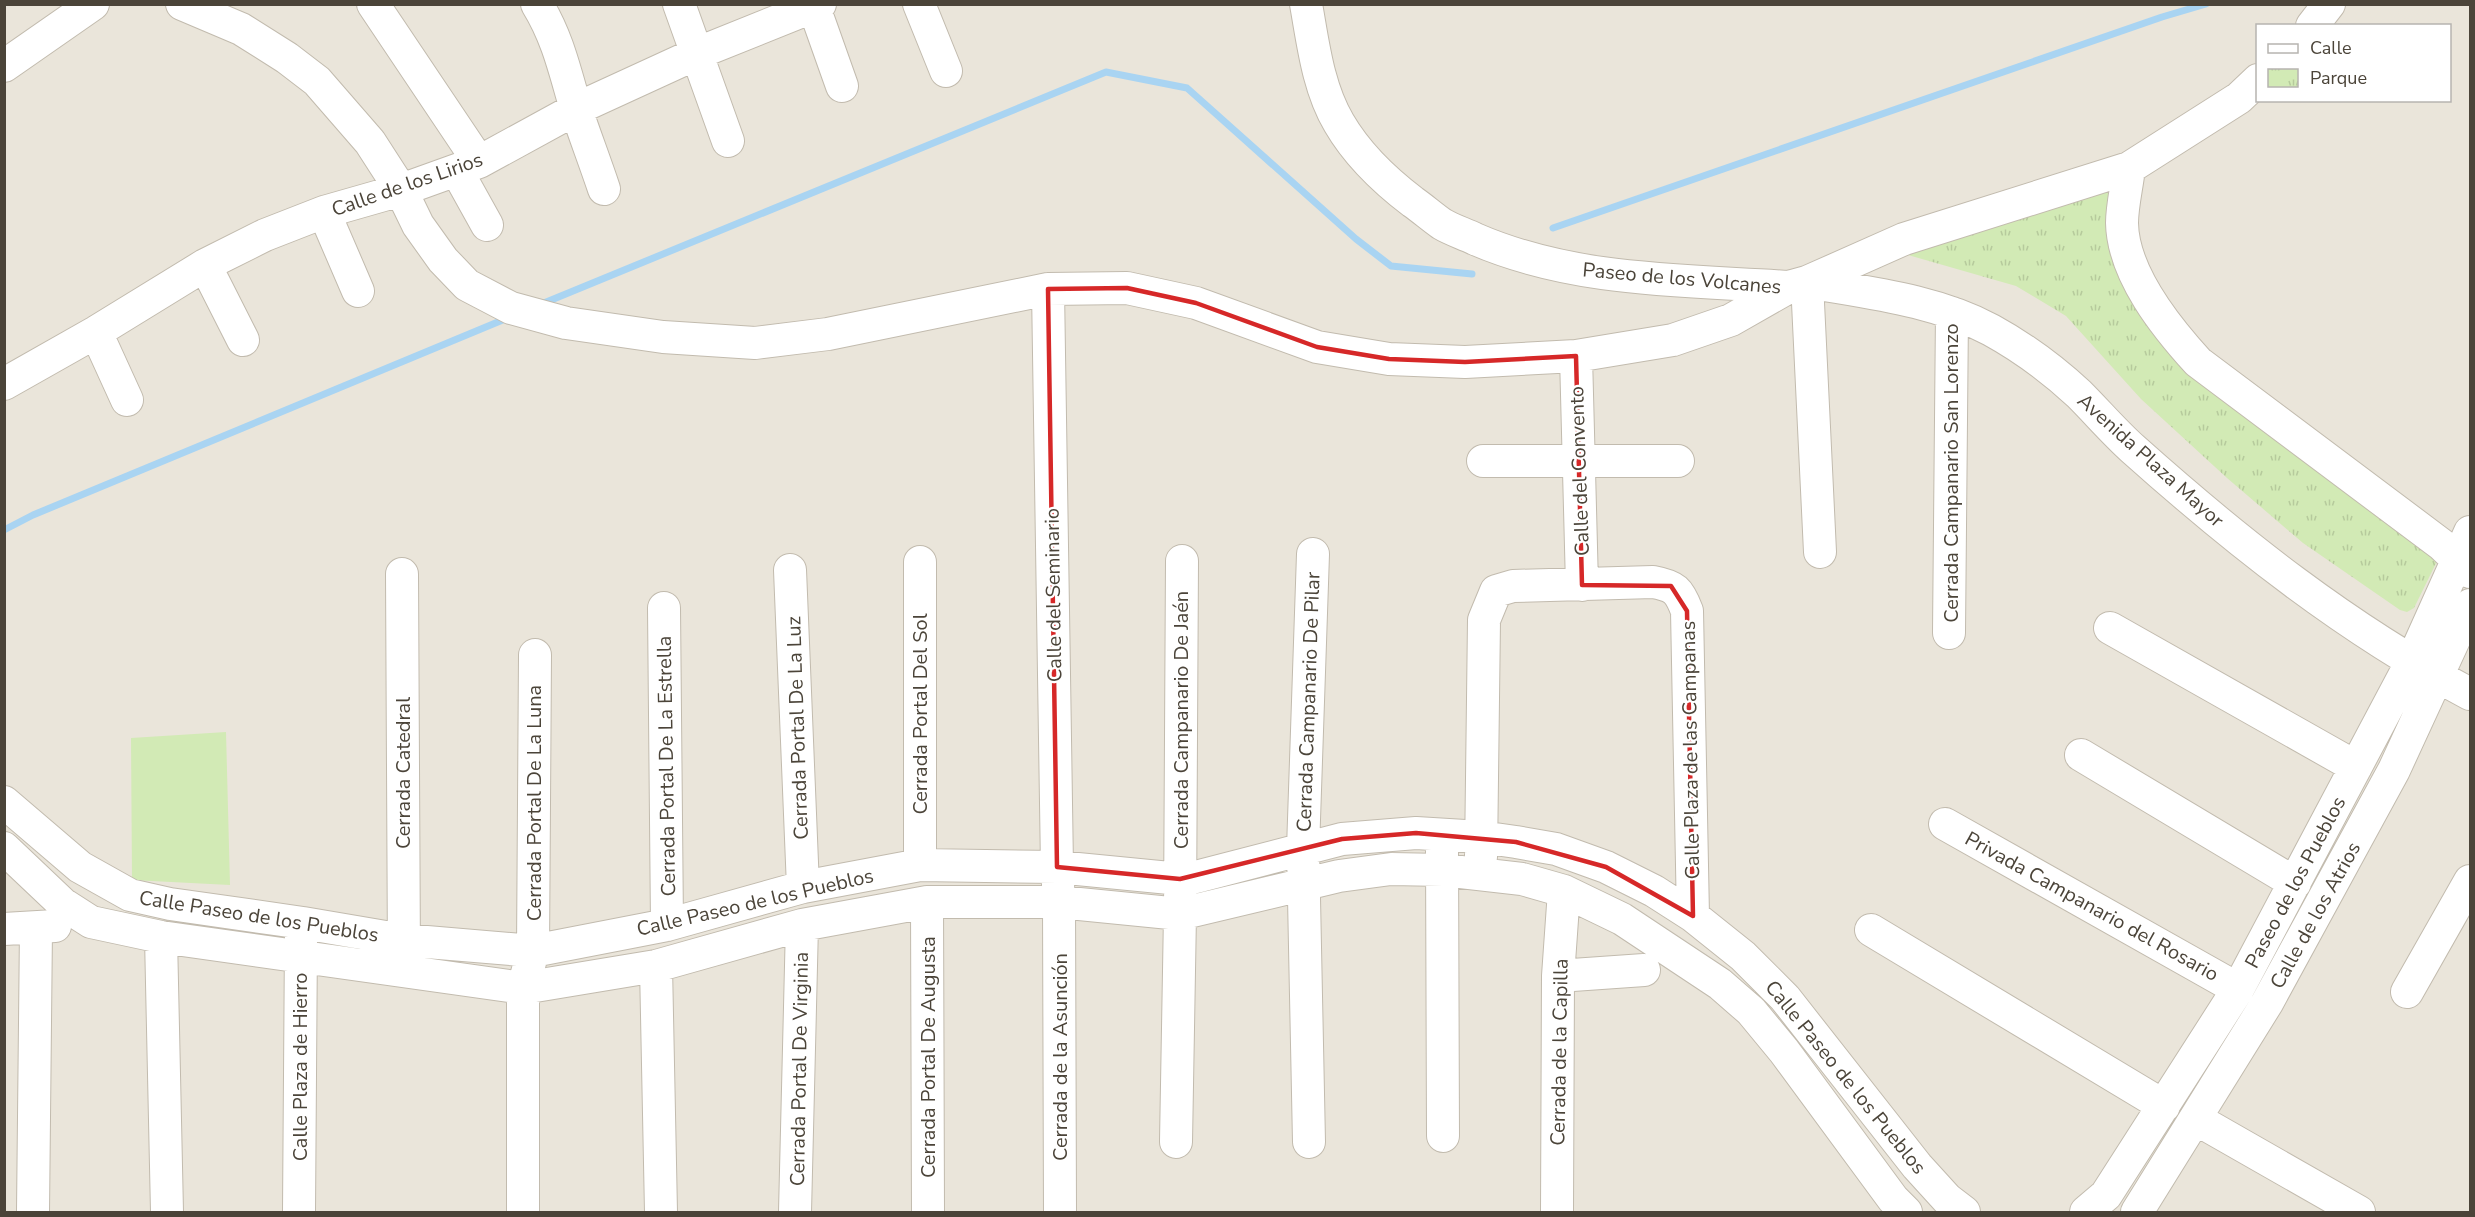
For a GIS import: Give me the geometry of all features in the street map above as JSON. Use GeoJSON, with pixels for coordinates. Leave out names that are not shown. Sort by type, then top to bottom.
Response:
{"type":"FeatureCollection","features":[{"type":"Feature","properties":{"kind":"street"},"geometry":{"type":"LineString","coordinates":[[4,66],[93,4]]}},
{"type":"Feature","properties":{"kind":"street"},"geometry":{"type":"LineString","coordinates":[[182,4],[241,29],[287,58],[317,81],[370,142],[401,190],[418,225],[442,260],[467,285],[511,308],[566,323],[663,337],[755,343],[828,334],[1048,289],[1127,288],[1196,303],[1317,347],[1389,359],[1465,362],[1576,356],[1673,340],[1731,320],[1798,285],[1820,552]]}},
{"type":"Feature","properties":{"kind":"street"},"geometry":{"type":"LineString","coordinates":[[374,4],[468,166],[487,225]]}},
{"type":"Feature","properties":{"kind":"street"},"geometry":{"type":"LineString","coordinates":[[537,4],[549,24],[562,56],[576,109],[604,189]]}},
{"type":"Feature","properties":{"kind":"street"},"geometry":{"type":"LineString","coordinates":[[679,4],[728,141]]}},
{"type":"Feature","properties":{"kind":"street"},"geometry":{"type":"LineString","coordinates":[[919,4],[946,71]]}},
{"type":"Feature","properties":{"kind":"street","name":"Paseo de los Volcanes"},"geometry":{"type":"LineString","coordinates":[[1306,4],[1315,56],[1338,122],[1370,164],[1399,192],[1444,225],[1499,249],[1546,264],[1600,274],[1798,285],[1904,239],[2129,168],[2239,98],[2256,82]]}},
{"type":"Feature","properties":{"kind":"street"},"geometry":{"type":"LineString","coordinates":[[817,6],[842,86]]}},
{"type":"Feature","properties":{"kind":"street","name":"Calle de los Lirios"},"geometry":{"type":"LineString","coordinates":[[4,384],[96,332],[205,265],[265,235],[324,212],[401,190],[468,166],[576,109],[698,53],[817,6]]}},
{"type":"Feature","properties":{"kind":"street"},"geometry":{"type":"LineString","coordinates":[[2129,168],[2122,224],[2129,260],[2168,329],[2198,362],[2466,554]]}},
{"type":"Feature","properties":{"kind":"street"},"geometry":{"type":"LineString","coordinates":[[324,212],[358,291]]}},
{"type":"Feature","properties":{"kind":"street"},"geometry":{"type":"LineString","coordinates":[[205,265],[243,340]]}},
{"type":"Feature","properties":{"kind":"street","name":"Avenida Plaza Mayor"},"geometry":{"type":"LineString","coordinates":[[1798,285],[1904,300],[1952,313],[1990,330],[2028,352],[2077,393],[2131,448],[2244,544],[2353,625],[2424,669],[2470,694]]}},
{"type":"Feature","properties":{"kind":"street","name":"Calle del Seminario"},"geometry":{"type":"LineString","coordinates":[[1048,289],[1059,902]]}},
{"type":"Feature","properties":{"kind":"street","name":"Cerrada Campanario San Lorenzo"},"geometry":{"type":"LineString","coordinates":[[1949,633],[1952,313]]}},
{"type":"Feature","properties":{"kind":"street"},"geometry":{"type":"LineString","coordinates":[[96,332],[127,400]]}},
{"type":"Feature","properties":{"kind":"street","name":"Calle del Convento"},"geometry":{"type":"LineString","coordinates":[[1576,356],[1582,585]]}},
{"type":"Feature","properties":{"kind":"street"},"geometry":{"type":"LineString","coordinates":[[1483,461],[1678,461]]}},
{"type":"Feature","properties":{"kind":"street","name":"Cerrada Campanario De Pilar"},"geometry":{"type":"LineString","coordinates":[[1309,1142],[1303,849],[1313,554]]}},
{"type":"Feature","properties":{"kind":"street","name":"Paseo de los Pueblos"},"geometry":{"type":"LineString","coordinates":[[2086,1212],[2106,1195],[2238,989],[2356,767],[2424,669],[2466,554]]}},
{"type":"Feature","properties":{"kind":"street","name":"Cerrada Campanario De Jaén"},"geometry":{"type":"LineString","coordinates":[[1176,1142],[1182,561]]}},
{"type":"Feature","properties":{"kind":"street","name":"Cerrada Portal Del Sol"},"geometry":{"type":"LineString","coordinates":[[920,562],[920,865]]}},
{"type":"Feature","properties":{"kind":"street","name":"Cerrada Portal De La Luz"},"geometry":{"type":"LineString","coordinates":[[790,570],[803,887]]}},
{"type":"Feature","properties":{"kind":"street","name":"Cerrada Catedral"},"geometry":{"type":"LineString","coordinates":[[402,574],[404,971]]}},
{"type":"Feature","properties":{"kind":"street","name":"Calle Plaza de las Campanas"},"geometry":{"type":"LineString","coordinates":[[1482,876],[1480,837],[1484,620],[1496,591],[1513,586],[1653,582],[1671,586],[1681,596],[1687,610],[1692,916]]}},
{"type":"Feature","properties":{"kind":"street","name":"Calle de los Atrios"},"geometry":{"type":"LineString","coordinates":[[2137,1212],[2267,1003],[2341,870],[2394,770],[2424,669],[2470,605]]}},
{"type":"Feature","properties":{"kind":"street","name":"Cerrada Portal De La Estrella"},"geometry":{"type":"LineString","coordinates":[[664,608],[667,925]]}},
{"type":"Feature","properties":{"kind":"street"},"geometry":{"type":"LineString","coordinates":[[2109,628],[2356,767]]}},
{"type":"Feature","properties":{"kind":"street","name":"Cerrada Portal De La Luna"},"geometry":{"type":"LineString","coordinates":[[523,988],[533,951],[535,654]]}},
{"type":"Feature","properties":{"kind":"street"},"geometry":{"type":"LineString","coordinates":[[2081,755],[2295,883]]}},
{"type":"Feature","properties":{"kind":"street","name":"Calle Paseo de los Pueblos"},"geometry":{"type":"LineString","coordinates":[[4,802],[80,867],[130,895],[170,904],[303,922],[403,940],[533,951],[667,925],[803,887],[920,865],[1057,867],[1180,879],[1342,839],[1416,833],[1480,837],[1556,849],[1606,867],[1654,891],[1692,916],[1743,956],[1785,998],[1917,1166],[1947,1199],[1964,1212]]}},
{"type":"Feature","properties":{"kind":"street","name":"Privada Campanario del Rosario"},"geometry":{"type":"LineString","coordinates":[[1945,824],[2238,989]]}},
{"type":"Feature","properties":{"kind":"street"},"geometry":{"type":"LineString","coordinates":[[1442,836],[1443,1136]]}},
{"type":"Feature","properties":{"kind":"street","name":"Calle Paseo de los Pueblos"},"geometry":{"type":"LineString","coordinates":[[4,849],[63,904],[91,922],[161,937],[523,988],[656,966],[802,925],[927,902],[1059,902],[1180,914],[1339,876],[1391,869],[1443,870],[1522,879],[1564,891],[1622,918],[1720,984],[1751,1011],[1802,1073],[1893,1199],[1905,1212]]}},
{"type":"Feature","properties":{"kind":"street"},"geometry":{"type":"LineString","coordinates":[[2407,992],[2470,881]]}},
{"type":"Feature","properties":{"kind":"street","name":"Cerrada de la Capilla"},"geometry":{"type":"LineString","coordinates":[[1557,1212],[1558,976],[1564,891]]}},
{"type":"Feature","properties":{"kind":"street","name":"Cerrada Portal De Augusta"},"geometry":{"type":"LineString","coordinates":[[927,902],[928,1212]]}},
{"type":"Feature","properties":{"kind":"street","name":"Cerrada de la Asunción"},"geometry":{"type":"LineString","coordinates":[[1059,902],[1060,1212]]}},
{"type":"Feature","properties":{"kind":"street"},"geometry":{"type":"LineString","coordinates":[[4,929],[91,922]]}},
{"type":"Feature","properties":{"kind":"street","name":"Calle Plaza de Hierro"},"geometry":{"type":"LineString","coordinates":[[299,1212],[300,958],[303,922]]}},
{"type":"Feature","properties":{"kind":"street","name":"Cerrada Portal De Virginia"},"geometry":{"type":"LineString","coordinates":[[795,1212],[802,925]]}},
{"type":"Feature","properties":{"kind":"street"},"geometry":{"type":"LineString","coordinates":[[33,1212],[36,928]]}},
{"type":"Feature","properties":{"kind":"street"},"geometry":{"type":"LineString","coordinates":[[1871,930],[2164,1107]]}},
{"type":"Feature","properties":{"kind":"street"},"geometry":{"type":"LineString","coordinates":[[161,937],[167,1212]]}},
{"type":"Feature","properties":{"kind":"street"},"geometry":{"type":"LineString","coordinates":[[656,966],[661,1212]]}},
{"type":"Feature","properties":{"kind":"street"},"geometry":{"type":"LineString","coordinates":[[1558,976],[1644,970]]}},
{"type":"Feature","properties":{"kind":"street"},"geometry":{"type":"LineString","coordinates":[[523,988],[523,1212]]}},
{"type":"Feature","properties":{"kind":"street"},"geometry":{"type":"LineString","coordinates":[[2196,1119],[2359,1212]]}},
{"type":"Feature","properties":{"kind":"highlighted area"},"geometry":{"type":"Polygon","coordinates":[[[1127,288],[1196,303],[1317,347],[1389,359],[1465,362],[1576,356],[1582,585],[1671,586],[1687,611],[1693,916],[1606,867],[1516,842],[1416,833],[1342,839],[1180,879],[1057,867],[1048,289],[1127,288]]]}},
{"type":"Feature","properties":{"kind":"shaded area"},"geometry":{"type":"Polygon","coordinates":[[[5,5],[2470,5],[2470,1212],[5,1212],[5,5]]]}},
{"type":"Feature","properties":{"kind":"green space"},"geometry":{"type":"Polygon","coordinates":[[[2117,181],[2121,239],[2197,346],[2447,541],[2414,608],[2407,612],[2400,610],[2303,543],[2227,478],[2141,399],[2066,316],[2016,286],[1908,255],[1901,250],[2117,181]]]}},
{"type":"Feature","properties":{"kind":"green space"},"geometry":{"type":"Polygon","coordinates":[[[226,732],[230,885],[132,880],[131,738],[226,732]]]}},
{"type":"Feature","properties":{"kind":"waterway"},"geometry":{"type":"LineString","coordinates":[[1553,228],[2162,17],[2206,4]]}},
{"type":"Feature","properties":{"kind":"waterway"},"geometry":{"type":"LineString","coordinates":[[539,305],[1106,72],[1187,88],[1356,239],[1391,266],[1472,274]]}},
{"type":"Feature","properties":{"kind":"waterway"},"geometry":{"type":"LineString","coordinates":[[4,530],[33,515],[510,317]]}}]}
